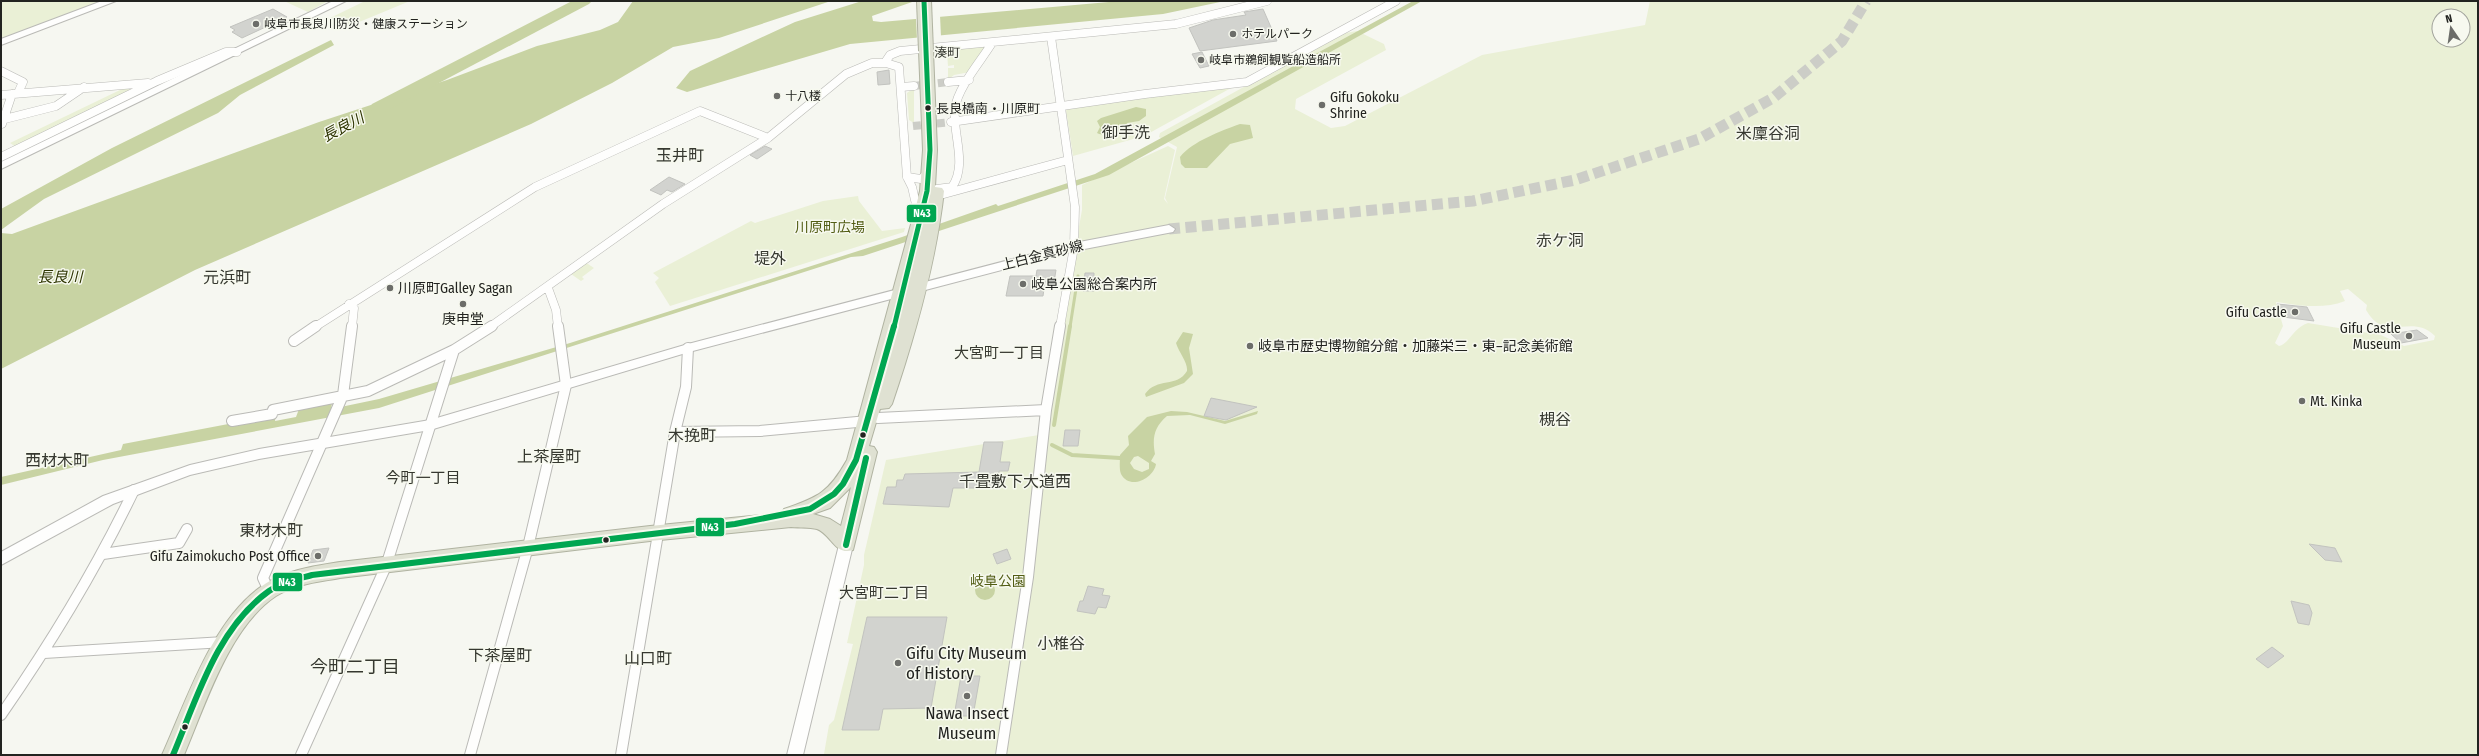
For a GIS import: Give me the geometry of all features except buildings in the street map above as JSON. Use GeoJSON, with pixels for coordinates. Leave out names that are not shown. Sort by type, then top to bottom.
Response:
{"type":"FeatureCollection","features":[{"type":"Feature","properties":{"kind":"highway"},"geometry":{"type":"LineString","coordinates":[[924,1],[939,145],[937,192],[924,223]]}},
{"type":"Feature","properties":{"kind":"highway"},"geometry":{"type":"LineString","coordinates":[[846,545],[873,419],[910,289],[924,223],[929,172],[931,1]]}},
{"type":"Feature","properties":{"kind":"highway"},"geometry":{"type":"LineString","coordinates":[[173,755],[225,642],[238,621],[269,591],[312,575],[528,547],[735,524],[810,510],[829,498],[843,484],[850,473],[873,419]]}},
{"type":"Feature","properties":{"kind":"highway"},"geometry":{"type":"LineString","coordinates":[[735,524],[811,520],[822,522],[837,531],[846,545]]}},
{"type":"Feature","properties":{"kind":"street"},"geometry":{"type":"LineString","coordinates":[[1,42],[111,1]]}},
{"type":"Feature","properties":{"kind":"street"},"geometry":{"type":"LineString","coordinates":[[1,166],[341,1]]}},
{"type":"Feature","properties":{"kind":"street"},"geometry":{"type":"LineString","coordinates":[[886,61],[890,55],[900,52],[1176,24],[1267,1]]}},
{"type":"Feature","properties":{"kind":"street"},"geometry":{"type":"LineString","coordinates":[[954,122],[1227,83],[1248,82],[1396,1]]}},
{"type":"Feature","properties":{"kind":"street"},"geometry":{"type":"LineString","coordinates":[[1001,755],[1028,577],[1046,410],[1074,247],[1073,196],[1051,37]]}},
{"type":"Feature","properties":{"kind":"street"},"geometry":{"type":"LineString","coordinates":[[937,192],[952,187],[956,182],[954,122],[956,106],[969,80],[992,43]]}},
{"type":"Feature","properties":{"kind":"street"},"geometry":{"type":"LineString","coordinates":[[1,157],[154,83],[226,52],[237,52]]}},
{"type":"Feature","properties":{"kind":"street"},"geometry":{"type":"LineString","coordinates":[[232,421],[272,414],[273,410],[341,400],[388,383],[454,350],[548,288],[663,204],[768,138],[846,74],[859,67],[886,61],[899,67],[907,177],[912,187],[924,223]]}},
{"type":"Feature","properties":{"kind":"street"},"geometry":{"type":"LineString","coordinates":[[1,71],[23,82],[15,93],[2,121]]}},
{"type":"Feature","properties":{"kind":"street"},"geometry":{"type":"LineString","coordinates":[[948,82],[969,80]]}},
{"type":"Feature","properties":{"kind":"street"},"geometry":{"type":"LineString","coordinates":[[1,95],[84,87],[154,83]]}},
{"type":"Feature","properties":{"kind":"street"},"geometry":{"type":"LineString","coordinates":[[901,88],[914,86]]}},
{"type":"Feature","properties":{"kind":"street"},"geometry":{"type":"LineString","coordinates":[[2,121],[47,111],[64,104],[84,87]]}},
{"type":"Feature","properties":{"kind":"street"},"geometry":{"type":"LineString","coordinates":[[294,341],[349,304],[535,187],[700,111],[768,138]]}},
{"type":"Feature","properties":{"kind":"street"},"geometry":{"type":"LineString","coordinates":[[904,128],[913,126]]}},
{"type":"Feature","properties":{"kind":"street"},"geometry":{"type":"LineString","coordinates":[[937,192],[954,193],[1069,162]]}},
{"type":"Feature","properties":{"kind":"street"},"geometry":{"type":"LineString","coordinates":[[907,177],[921,179],[929,172]]}},
{"type":"Feature","properties":{"kind":"street","name":"上白金真砂線"},"geometry":{"type":"LineString","coordinates":[[1,559],[83,513],[134,490],[190,470],[259,454],[430,425],[688,348],[910,289],[1074,247],[1169,229]]}},
{"type":"Feature","properties":{"kind":"street"},"geometry":{"type":"LineString","coordinates":[[470,755],[528,547],[566,384],[556,310],[548,288]]}},
{"type":"Feature","properties":{"kind":"street"},"geometry":{"type":"LineString","coordinates":[[269,591],[263,578],[341,400],[354,308],[349,304]]}},
{"type":"Feature","properties":{"kind":"street"},"geometry":{"type":"LineString","coordinates":[[621,755],[676,432],[686,387],[688,348]]}},
{"type":"Feature","properties":{"kind":"street"},"geometry":{"type":"LineString","coordinates":[[301,755],[351,648],[386,566],[454,350]]}},
{"type":"Feature","properties":{"kind":"street"},"geometry":{"type":"LineString","coordinates":[[676,432],[760,431],[873,419],[1046,410]]}},
{"type":"Feature","properties":{"kind":"street"},"geometry":{"type":"LineString","coordinates":[[1,715],[44,653],[103,554],[134,490]]}},
{"type":"Feature","properties":{"kind":"street"},"geometry":{"type":"LineString","coordinates":[[103,554],[179,542],[187,529]]}},
{"type":"Feature","properties":{"kind":"street"},"geometry":{"type":"LineString","coordinates":[[795,755],[846,545]]}},
{"type":"Feature","properties":{"kind":"street"},"geometry":{"type":"LineString","coordinates":[[44,653],[152,648],[225,642]]}},
{"type":"Feature","properties":{"kind":"green space"},"geometry":{"type":"Polygon","coordinates":[[[1,1],[105,1],[1,40],[1,1]]]}},
{"type":"Feature","properties":{"kind":"green space"},"geometry":{"type":"Polygon","coordinates":[[[284,1],[328,1],[308,12],[284,1]]]}},
{"type":"Feature","properties":{"kind":"green space"},"geometry":{"type":"Polygon","coordinates":[[[365,1],[410,1],[352,25],[328,19],[365,1]]]}},
{"type":"Feature","properties":{"kind":"green space","name":"岐阜公園"},"geometry":{"type":"Polygon","coordinates":[[[1650,1],[2478,1],[2478,755],[824,754],[829,725],[834,720],[853,644],[847,643],[864,565],[864,555],[886,460],[1045,434],[1046,410],[1082,210],[1082,185],[1168,146],[1175,150],[1164,199],[1168,204],[1165,198],[1177,147],[1159,137],[1160,133],[1340,34],[1357,31],[1384,44],[1386,50],[1296,99],[1295,109],[1331,128],[1345,126],[1482,55],[1645,25],[1650,1]],[[2348,289],[2340,291],[2345,301],[2336,304],[2310,306],[2276,302],[2283,326],[2275,343],[2279,346],[2283,344],[2299,328],[2308,323],[2381,335],[2404,346],[2434,340],[2435,336],[2426,329],[2408,326],[2390,327],[2382,325],[2374,320],[2366,310],[2367,305],[2348,289]]]}},
{"type":"Feature","properties":{"kind":"green space"},"geometry":{"type":"Polygon","coordinates":[[[983,46],[985,48],[970,72],[954,75],[948,80],[948,68],[954,68],[954,65],[948,66],[947,53],[954,52],[954,48],[983,46]]]}},
{"type":"Feature","properties":{"kind":"green space"},"geometry":{"type":"Polygon","coordinates":[[[1228,85],[1231,88],[1144,136],[1073,156],[1066,110],[1070,107],[1228,85]]]}},
{"type":"Feature","properties":{"kind":"green space"},"geometry":{"type":"Polygon","coordinates":[[[137,86],[137,89],[16,147],[10,143],[120,90],[122,87],[137,86]]]}},
{"type":"Feature","properties":{"kind":"green space"},"geometry":{"type":"Polygon","coordinates":[[[914,88],[914,123],[909,120],[907,93],[914,88]]]}},
{"type":"Feature","properties":{"kind":"green space","name":"川原町広場"},"geometry":{"type":"Polygon","coordinates":[[[858,196],[859,201],[882,231],[905,228],[904,232],[670,306],[655,282],[659,278],[653,273],[751,221],[755,223],[823,201],[858,196]]]}},
{"type":"Feature","properties":{"kind":"green space"},"geometry":{"type":"Polygon","coordinates":[[[585,262],[594,268],[582,277],[584,279],[581,281],[571,274],[585,262]]]}},
{"type":"Feature","properties":{"kind":"water","name":"長良川"},"geometry":{"type":"Polygon","coordinates":[[[633,1],[831,1],[719,38],[673,47],[612,83],[531,124],[195,270],[1,369],[1,233],[12,234],[319,122],[447,80],[537,46],[600,30],[618,22],[633,1]]]}},
{"type":"Feature","properties":{"kind":"water"},"geometry":{"type":"Polygon","coordinates":[[[862,1],[915,1],[872,16],[873,21],[881,22],[1120,1],[1225,1],[1163,14],[850,44],[687,92],[676,88],[690,71],[741,47],[795,22],[862,1]]]}},
{"type":"Feature","properties":{"kind":"water"},"geometry":{"type":"Polygon","coordinates":[[[1413,1],[1422,1],[1109,175],[863,256],[851,257],[379,408],[103,460],[1,485],[1,477],[121,450],[123,444],[276,415],[275,421],[296,417],[299,409],[332,403],[331,409],[379,399],[570,343],[902,237],[996,204],[998,206],[1095,174],[1413,1]]]}},
{"type":"Feature","properties":{"kind":"water"},"geometry":{"type":"Polygon","coordinates":[[[331,40],[334,45],[240,95],[218,113],[44,199],[1,230],[1,209],[112,148],[331,40]]]}},
{"type":"Feature","properties":{"kind":"water"},"geometry":{"type":"Polygon","coordinates":[[[1136,107],[1146,109],[1146,116],[1139,121],[1127,123],[1128,128],[1122,132],[1113,135],[1097,133],[1100,127],[1097,121],[1101,118],[1136,107]]]}},
{"type":"Feature","properties":{"kind":"water"},"geometry":{"type":"Polygon","coordinates":[[[1240,124],[1250,125],[1253,138],[1230,144],[1207,168],[1185,168],[1181,164],[1180,157],[1192,146],[1208,137],[1240,124]]]}},
{"type":"Feature","properties":{"kind":"water"},"geometry":{"type":"Polygon","coordinates":[[[1183,332],[1193,334],[1189,348],[1193,374],[1184,383],[1146,397],[1145,394],[1150,389],[1178,379],[1187,371],[1186,364],[1176,343],[1183,332]]]}},
{"type":"Feature","properties":{"kind":"water"},"geometry":{"type":"Polygon","coordinates":[[[1171,411],[1187,412],[1225,421],[1258,411],[1257,414],[1225,424],[1190,415],[1167,416],[1159,424],[1155,433],[1155,454],[1151,461],[1156,464],[1154,469],[1151,474],[1141,481],[1130,482],[1121,474],[1120,455],[1129,445],[1128,436],[1147,417],[1171,411]],[[1138,456],[1134,457],[1130,463],[1134,469],[1142,472],[1149,469],[1149,463],[1138,456]]]}},
{"type":"Feature","properties":{"kind":"water"},"geometry":{"type":"Polygon","coordinates":[[[981,580],[989,580],[995,586],[995,594],[989,600],[981,600],[975,594],[975,586],[981,580]]]}},
{"type":"Feature","properties":{"kind":"pier"},"geometry":{"type":"Polygon","coordinates":[[[940,15],[941,37],[917,39],[916,18],[940,15]]]}},
{"type":"Feature","properties":{"kind":"waterway","name":"長良川"},"geometry":{"type":"LineString","coordinates":[[378,108],[584,1]]}},
{"type":"Feature","properties":{"kind":"waterway"},"geometry":{"type":"LineString","coordinates":[[1070,327],[1078,276]]}},
{"type":"Feature","properties":{"kind":"waterway"},"geometry":{"type":"LineString","coordinates":[[1054,425],[1070,326]]}},
{"type":"Feature","properties":{"kind":"waterway"},"geometry":{"type":"LineString","coordinates":[[1052,445],[1072,455],[1120,458]]}},
{"type":"Feature","properties":{"kind":"tunnel"},"geometry":{"type":"LineString","coordinates":[[1169,229],[1473,201],[1575,180],[1699,139],[1773,98],[1842,41],[1866,1]]}},
{"type":"Feature","properties":{"kind":"tunnel"},"geometry":{"type":"LineString","coordinates":[[914,86],[948,82]]}},
{"type":"Feature","properties":{"kind":"tunnel"},"geometry":{"type":"LineString","coordinates":[[913,126],[951,122]]}},
{"type":"Feature","properties":{"kind":"transit line","name":"N43"},"geometry":{"type":"LineString","coordinates":[[173,755],[211,666],[223,644],[237,623],[252,605],[269,591],[285,583],[312,575],[735,524],[810,509],[834,494],[843,484],[856,460],[896,320],[927,191],[930,150],[924,1]]}},
{"type":"Feature","properties":{"kind":"transit line","name":"N43"},"geometry":{"type":"LineString","coordinates":[[846,545],[866,458]]}},
{"type":"Feature","properties":{"kind":"place","name":"岐阜市長良川防災・健康ステーション"},"geometry":{"type":"Point","coordinates":[256,24]}},
{"type":"Feature","properties":{"kind":"place","name":"ホテルパーク"},"geometry":{"type":"Point","coordinates":[1233,34]}},
{"type":"Feature","properties":{"kind":"place","name":"岐阜市鵜飼観覧船造船所"},"geometry":{"type":"Point","coordinates":[1201,60]}},
{"type":"Feature","properties":{"kind":"place","name":"十八楼"},"geometry":{"type":"Point","coordinates":[777,96]}},
{"type":"Feature","properties":{"kind":"place","name":"Gifu Gokoku Shrine"},"geometry":{"type":"Point","coordinates":[1322,105]}},
{"type":"Feature","properties":{"kind":"place","name":"長良橋南・川原町"},"geometry":{"type":"Point","coordinates":[928,108]}},
{"type":"Feature","properties":{"kind":"place","name":"岐阜公園総合案内所"},"geometry":{"type":"Point","coordinates":[1023,284]}},
{"type":"Feature","properties":{"kind":"place","name":"川原町Galley Sagan"},"geometry":{"type":"Point","coordinates":[390,288]}},
{"type":"Feature","properties":{"kind":"place","name":"庚申堂"},"geometry":{"type":"Point","coordinates":[463,304]}},
{"type":"Feature","properties":{"kind":"place","name":"Gifu Castle"},"geometry":{"type":"Point","coordinates":[2295,312]}},
{"type":"Feature","properties":{"kind":"place","name":"Gifu Castle Museum"},"geometry":{"type":"Point","coordinates":[2409,336]}},
{"type":"Feature","properties":{"kind":"place","name":"岐阜市歴史博物館分館・加藤栄三・東―記念美術館"},"geometry":{"type":"Point","coordinates":[1250,346]}},
{"type":"Feature","properties":{"kind":"place","name":"Mt. Kinka"},"geometry":{"type":"Point","coordinates":[2302,401]}},
{"type":"Feature","properties":{"kind":"place","name":"Gifu Zaimokucho Post Office"},"geometry":{"type":"Point","coordinates":[318,556]}},
{"type":"Feature","properties":{"kind":"place","name":"Gifu City Museum of History"},"geometry":{"type":"Point","coordinates":[898,663]}},
{"type":"Feature","properties":{"kind":"place","name":"Nawa Insect Museum"},"geometry":{"type":"Point","coordinates":[967,696]}},
{"type":"Feature","properties":{"kind":"district","name":"湊町"},"geometry":{"type":"Point","coordinates":[947,52]}},
{"type":"Feature","properties":{"kind":"district","name":"御手洗"},"geometry":{"type":"Point","coordinates":[1126,132]}},
{"type":"Feature","properties":{"kind":"district","name":"米廩谷洞"},"geometry":{"type":"Point","coordinates":[1768,133]}},
{"type":"Feature","properties":{"kind":"district","name":"玉井町"},"geometry":{"type":"Point","coordinates":[680,155]}},
{"type":"Feature","properties":{"kind":"district","name":"赤ケ洞"},"geometry":{"type":"Point","coordinates":[1560,240]}},
{"type":"Feature","properties":{"kind":"district","name":"堤外"},"geometry":{"type":"Point","coordinates":[770,258]}},
{"type":"Feature","properties":{"kind":"district","name":"元浜町"},"geometry":{"type":"Point","coordinates":[227,277]}},
{"type":"Feature","properties":{"kind":"district","name":"大宮町一丁目"},"geometry":{"type":"Point","coordinates":[999,353]}},
{"type":"Feature","properties":{"kind":"district","name":"槻谷"},"geometry":{"type":"Point","coordinates":[1555,419]}},
{"type":"Feature","properties":{"kind":"district","name":"木挽町"},"geometry":{"type":"Point","coordinates":[692,435]}},
{"type":"Feature","properties":{"kind":"district","name":"上茶屋町"},"geometry":{"type":"Point","coordinates":[549,456]}},
{"type":"Feature","properties":{"kind":"district","name":"西材木町"},"geometry":{"type":"Point","coordinates":[57,460]}},
{"type":"Feature","properties":{"kind":"district","name":"今町一丁目"},"geometry":{"type":"Point","coordinates":[423,478]}},
{"type":"Feature","properties":{"kind":"district","name":"千畳敷下大道西"},"geometry":{"type":"Point","coordinates":[1015,481]}},
{"type":"Feature","properties":{"kind":"district","name":"東材木町"},"geometry":{"type":"Point","coordinates":[271,530]}},
{"type":"Feature","properties":{"kind":"district","name":"大宮町二丁目"},"geometry":{"type":"Point","coordinates":[884,593]}},
{"type":"Feature","properties":{"kind":"district","name":"小椎谷"},"geometry":{"type":"Point","coordinates":[1061,643]}},
{"type":"Feature","properties":{"kind":"district","name":"下茶屋町"},"geometry":{"type":"Point","coordinates":[500,655]}},
{"type":"Feature","properties":{"kind":"district","name":"山口町"},"geometry":{"type":"Point","coordinates":[648,658]}},
{"type":"Feature","properties":{"kind":"district","name":"今町二丁目"},"geometry":{"type":"Point","coordinates":[355,667]}}]}
